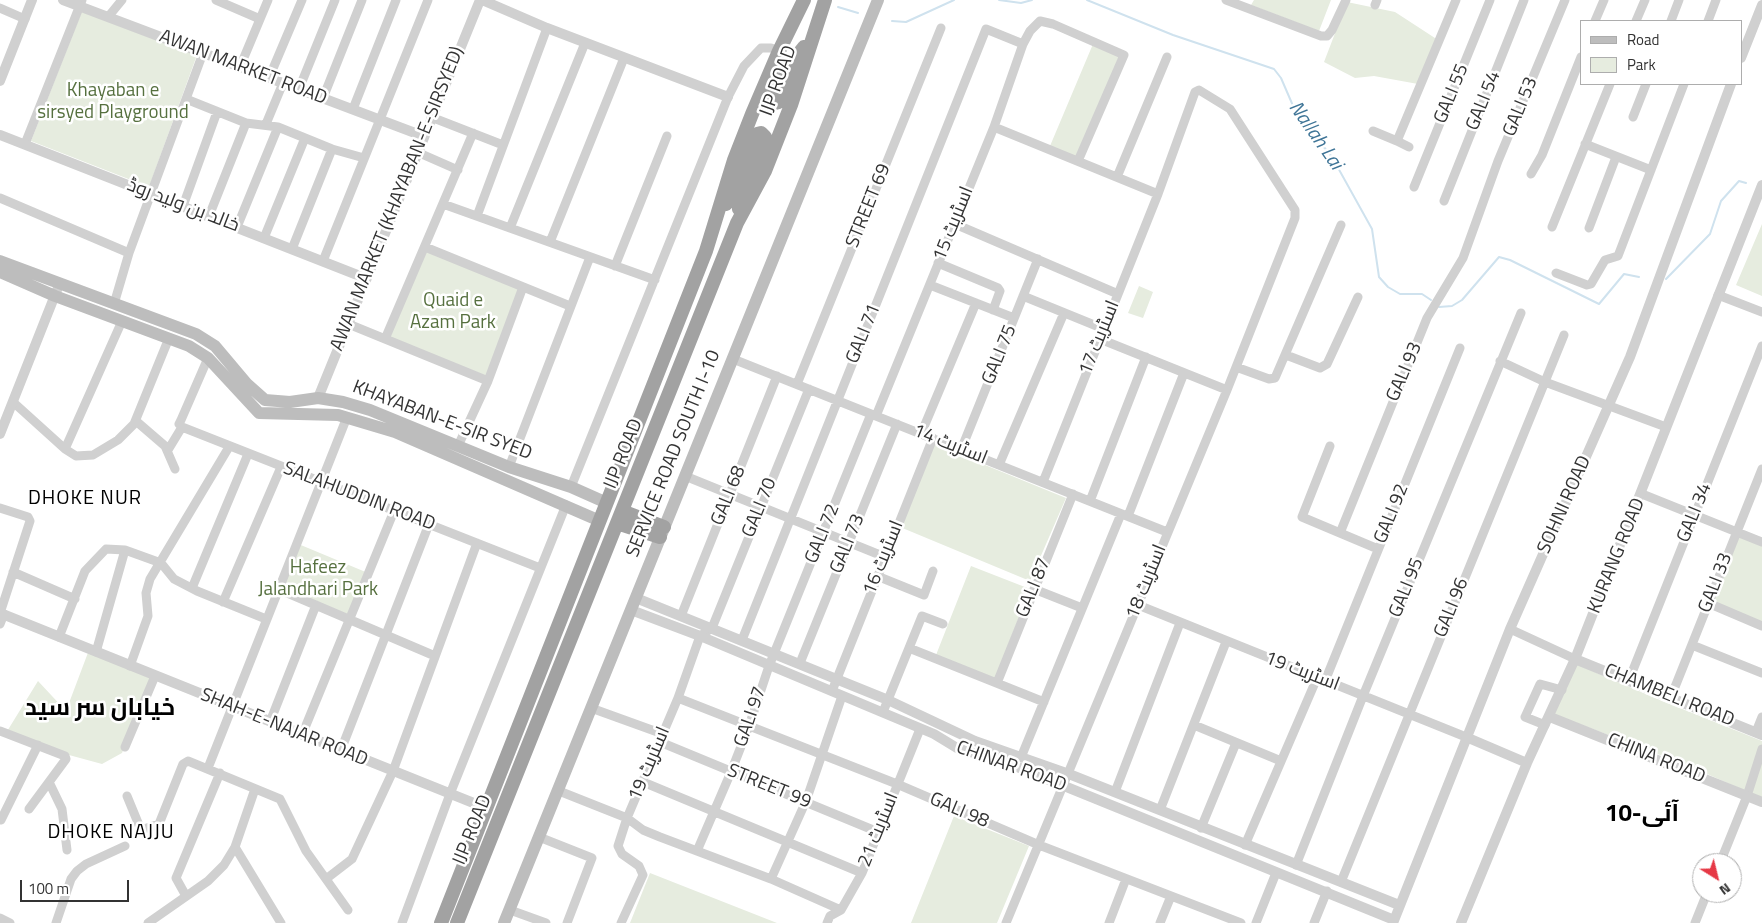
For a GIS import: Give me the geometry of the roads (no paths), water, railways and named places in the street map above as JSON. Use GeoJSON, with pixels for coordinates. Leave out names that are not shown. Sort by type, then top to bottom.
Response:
{"type":"FeatureCollection","features":[{"type":"Feature","properties":{"kind":"highway","name":"IJP ROAD"},"geometry":{"type":"LineString","coordinates":[[441,923],[706,251],[734,160],[779,51],[804,0]]}},
{"type":"Feature","properties":{"kind":"highway","name":"IJP ROAD"},"geometry":{"type":"LineString","coordinates":[[456,923],[737,223],[765,171],[814,36],[825,0]]}},
{"type":"Feature","properties":{"kind":"highway"},"geometry":{"type":"LineString","coordinates":[[779,51],[780,77],[771,99],[775,103],[779,102],[800,52],[814,36]]}},
{"type":"Feature","properties":{"kind":"highway"},"geometry":{"type":"LineString","coordinates":[[719,212],[732,196],[757,134],[763,134],[765,137],[740,201],[737,223]]}},
{"type":"Feature","properties":{"kind":"highway"},"geometry":{"type":"LineString","coordinates":[[619,517],[662,532]]}},
{"type":"Feature","properties":{"kind":"main road","name":"SERVICE ROAD SOUTH I-10"},"geometry":{"type":"LineString","coordinates":[[504,923],[878,0]]}},
{"type":"Feature","properties":{"kind":"main road","name":"KHAYABAN-E-SIR SYED"},"geometry":{"type":"LineString","coordinates":[[0,261],[206,339],[266,400],[290,402],[318,398],[343,402],[370,410],[509,467],[572,488],[607,503]]}},
{"type":"Feature","properties":{"kind":"main road","name":"KHAYABAN-E-SIR SYED"},"geometry":{"type":"LineString","coordinates":[[0,272],[55,296],[189,346],[208,358],[259,413],[287,416],[317,413],[347,417],[395,432],[600,521]]}},
{"type":"Feature","properties":{"kind":"main road"},"geometry":{"type":"LineString","coordinates":[[566,505],[572,488]]}},
{"type":"Feature","properties":{"kind":"main road"},"geometry":{"type":"LineString","coordinates":[[566,505],[572,488]]}},
{"type":"Feature","properties":{"kind":"street"},"geometry":{"type":"LineString","coordinates":[[0,81],[32,0]]}},
{"type":"Feature","properties":{"kind":"street","name":"AWAN MARKET ROAD"},"geometry":{"type":"LineString","coordinates":[[64,0],[80,3],[108,17],[424,136]]}},
{"type":"Feature","properties":{"kind":"street"},"geometry":{"type":"LineString","coordinates":[[108,17],[122,0]]}},
{"type":"Feature","properties":{"kind":"street"},"geometry":{"type":"LineString","coordinates":[[216,0],[260,19]]}},
{"type":"Feature","properties":{"kind":"street"},"geometry":{"type":"LineString","coordinates":[[240,67],[268,0]]}},
{"type":"Feature","properties":{"kind":"street"},"geometry":{"type":"LineString","coordinates":[[269,78],[302,0]]}},
{"type":"Feature","properties":{"kind":"street"},"geometry":{"type":"LineString","coordinates":[[298,89],[335,0]]}},
{"type":"Feature","properties":{"kind":"street"},"geometry":{"type":"LineString","coordinates":[[323,98],[362,0]]}},
{"type":"Feature","properties":{"kind":"street"},"geometry":{"type":"LineString","coordinates":[[353,109],[396,0]]}},
{"type":"Feature","properties":{"kind":"street"},"geometry":{"type":"LineString","coordinates":[[323,261],[428,0]]}},
{"type":"Feature","properties":{"kind":"street"},"geometry":{"type":"LineString","coordinates":[[481,0],[585,43],[728,97]]}},
{"type":"Feature","properties":{"kind":"street","name":"AWAN MARKET (KHAYABAN-E-SIRSYED)"},"geometry":{"type":"LineString","coordinates":[[318,398],[346,323],[481,0]]}},
{"type":"Feature","properties":{"kind":"street"},"geometry":{"type":"LineString","coordinates":[[1226,0],[1321,36],[1327,36],[1332,30],[1346,0]]}},
{"type":"Feature","properties":{"kind":"street"},"geometry":{"type":"LineString","coordinates":[[1397,141],[1456,0]]}},
{"type":"Feature","properties":{"kind":"street","name":"GALI 55"},"geometry":{"type":"LineString","coordinates":[[1414,188],[1490,0]]}},
{"type":"Feature","properties":{"kind":"street","name":"GALI 54"},"geometry":{"type":"LineString","coordinates":[[1444,202],[1524,0]]}},
{"type":"Feature","properties":{"kind":"street","name":"GALI 53"},"geometry":{"type":"LineString","coordinates":[[1479,215],[1498,161],[1565,0]]}},
{"type":"Feature","properties":{"kind":"street"},"geometry":{"type":"LineString","coordinates":[[1595,20],[1604,0]]}},
{"type":"Feature","properties":{"kind":"street"},"geometry":{"type":"LineString","coordinates":[[1636,20],[1645,0]]}},
{"type":"Feature","properties":{"kind":"street"},"geometry":{"type":"LineString","coordinates":[[1671,20],[1679,0]]}},
{"type":"Feature","properties":{"kind":"street"},"geometry":{"type":"LineString","coordinates":[[1708,20],[1716,0]]}},
{"type":"Feature","properties":{"kind":"street"},"geometry":{"type":"LineString","coordinates":[[25,144],[80,3]]}},
{"type":"Feature","properties":{"kind":"street"},"geometry":{"type":"LineString","coordinates":[[1742,55],[1762,5]]}},
{"type":"Feature","properties":{"kind":"street"},"geometry":{"type":"LineString","coordinates":[[0,8],[24,19]]}},
{"type":"Feature","properties":{"kind":"street","name":"اسٹریٹ 15"},"geometry":{"type":"LineString","coordinates":[[874,415],[930,285],[994,127],[1024,44],[1030,31],[1040,21],[1124,55],[1078,161]]}},
{"type":"Feature","properties":{"kind":"street"},"geometry":{"type":"LineString","coordinates":[[477,216],[547,28]]}},
{"type":"Feature","properties":{"kind":"street","name":"STREET 69"},"geometry":{"type":"LineString","coordinates":[[797,384],[941,28]]}},
{"type":"Feature","properties":{"kind":"street","name":"GALI 71"},"geometry":{"type":"LineString","coordinates":[[742,640],[986,29],[1024,44]]}},
{"type":"Feature","properties":{"kind":"street"},"geometry":{"type":"LineString","coordinates":[[510,228],[585,43]]}},
{"type":"Feature","properties":{"kind":"street"},"geometry":{"type":"LineString","coordinates":[[572,488],[728,97],[744,66],[761,48],[771,48],[779,51]]}},
{"type":"Feature","properties":{"kind":"street"},"geometry":{"type":"LineString","coordinates":[[114,304],[129,253],[203,53]]}},
{"type":"Feature","properties":{"kind":"street"},"geometry":{"type":"LineString","coordinates":[[1117,177],[1167,57]]}},
{"type":"Feature","properties":{"kind":"street"},"geometry":{"type":"LineString","coordinates":[[550,242],[624,58]]}},
{"type":"Feature","properties":{"kind":"street"},"geometry":{"type":"LineString","coordinates":[[1531,174],[1542,155],[1580,60]]}},
{"type":"Feature","properties":{"kind":"street"},"geometry":{"type":"LineString","coordinates":[[266,124],[283,83]]}},
{"type":"Feature","properties":{"kind":"street"},"geometry":{"type":"LineString","coordinates":[[1552,227],[1610,85]]}},
{"type":"Feature","properties":{"kind":"street"},"geometry":{"type":"LineString","coordinates":[[1633,117],[1646,85]]}},
{"type":"Feature","properties":{"kind":"street"},"geometry":{"type":"LineString","coordinates":[[1556,273],[1587,285],[1591,284],[1606,260],[1618,256],[1684,85]]}},
{"type":"Feature","properties":{"kind":"street","name":"SOHNI ROAD"},"geometry":{"type":"LineString","coordinates":[[1393,921],[1510,630],[1630,357],[1730,85]]}},
{"type":"Feature","properties":{"kind":"street","name":"اسٹریٹ 17"},"geometry":{"type":"LineString","coordinates":[[1042,482],[1158,194],[1195,92],[1198,90],[1230,109],[1296,214]]}},
{"type":"Feature","properties":{"kind":"street"},"geometry":{"type":"LineString","coordinates":[[186,99],[246,123],[278,127],[332,149],[364,158]]}},
{"type":"Feature","properties":{"kind":"street"},"geometry":{"type":"LineString","coordinates":[[183,206],[217,112]]}},
{"type":"Feature","properties":{"kind":"street"},"geometry":{"type":"LineString","coordinates":[[431,117],[503,145]]}},
{"type":"Feature","properties":{"kind":"street"},"geometry":{"type":"LineString","coordinates":[[210,216],[246,123]]}},
{"type":"Feature","properties":{"kind":"street"},"geometry":{"type":"LineString","coordinates":[[237,227],[278,127]]}},
{"type":"Feature","properties":{"kind":"street"},"geometry":{"type":"LineString","coordinates":[[994,127],[1158,194]]}},
{"type":"Feature","properties":{"kind":"street"},"geometry":{"type":"LineString","coordinates":[[1373,131],[1409,147]]}},
{"type":"Feature","properties":{"kind":"street"},"geometry":{"type":"LineString","coordinates":[[385,339],[473,133]]}},
{"type":"Feature","properties":{"kind":"street","name":"خالد بن ولید روڈ"},"geometry":{"type":"LineString","coordinates":[[0,135],[365,278]]}},
{"type":"Feature","properties":{"kind":"street"},"geometry":{"type":"LineString","coordinates":[[615,266],[667,136]]}},
{"type":"Feature","properties":{"kind":"street"},"geometry":{"type":"LineString","coordinates":[[264,238],[305,138]]}},
{"type":"Feature","properties":{"kind":"street"},"geometry":{"type":"LineString","coordinates":[[1585,144],[1651,170]]}},
{"type":"Feature","properties":{"kind":"street"},"geometry":{"type":"LineString","coordinates":[[292,249],[332,149]]}},
{"type":"Feature","properties":{"kind":"street"},"geometry":{"type":"LineString","coordinates":[[417,152],[458,170]]}},
{"type":"Feature","properties":{"kind":"street"},"geometry":{"type":"LineString","coordinates":[[1589,228],[1616,157]]}},
{"type":"Feature","properties":{"kind":"street","name":"KURANG ROAD"},"geometry":{"type":"LineString","coordinates":[[1461,923],[1527,763],[1576,659],[1762,185]]}},
{"type":"Feature","properties":{"kind":"street"},"geometry":{"type":"LineString","coordinates":[[0,198],[129,253]]}},
{"type":"Feature","properties":{"kind":"street"},"geometry":{"type":"LineString","coordinates":[[443,204],[655,280]]}},
{"type":"Feature","properties":{"kind":"street","name":"اسٹریٹ 18"},"geometry":{"type":"LineString","coordinates":[[1006,923],[1227,390],[1296,214]]}},
{"type":"Feature","properties":{"kind":"street","name":"GALI 93"},"geometry":{"type":"LineString","coordinates":[[1340,533],[1427,318],[1463,258],[1479,215]]}},
{"type":"Feature","properties":{"kind":"street"},"geometry":{"type":"LineString","coordinates":[[954,224],[1118,294]]}},
{"type":"Feature","properties":{"kind":"street"},"geometry":{"type":"LineString","coordinates":[[1236,367],[1272,379],[1286,355],[1341,225]]}},
{"type":"Feature","properties":{"kind":"street"},"geometry":{"type":"LineString","coordinates":[[424,247],[570,306]]}},
{"type":"Feature","properties":{"kind":"street"},"geometry":{"type":"LineString","coordinates":[[509,467],[590,257]]}},
{"type":"Feature","properties":{"kind":"street","name":"GALI 75"},"geometry":{"type":"LineString","coordinates":[[962,450],[1038,259]]}},
{"type":"Feature","properties":{"kind":"street"},"geometry":{"type":"LineString","coordinates":[[938,264],[998,288],[1000,291],[993,310]]}},
{"type":"Feature","properties":{"kind":"street"},"geometry":{"type":"LineString","coordinates":[[0,434],[60,284]]}},
{"type":"Feature","properties":{"kind":"street"},"geometry":{"type":"LineString","coordinates":[[930,285],[1014,318]]}},
{"type":"Feature","properties":{"kind":"street"},"geometry":{"type":"LineString","coordinates":[[458,446],[488,381],[523,287]]}},
{"type":"Feature","properties":{"kind":"street"},"geometry":{"type":"LineString","coordinates":[[1718,295],[1762,312]]}},
{"type":"Feature","properties":{"kind":"street"},"geometry":{"type":"LineString","coordinates":[[1023,296],[1064,313],[1146,357],[1227,390]]}},
{"type":"Feature","properties":{"kind":"street"},"geometry":{"type":"LineString","coordinates":[[1286,355],[1320,368],[1324,367],[1358,297]]}},
{"type":"Feature","properties":{"kind":"street"},"geometry":{"type":"LineString","coordinates":[[921,434],[976,303]]}},
{"type":"Feature","properties":{"kind":"street","name":"GALI 95"},"geometry":{"type":"LineString","coordinates":[[1296,865],[1363,696],[1521,312]]}},
{"type":"Feature","properties":{"kind":"street"},"geometry":{"type":"LineString","coordinates":[[999,465],[1064,313]]}},
{"type":"Feature","properties":{"kind":"street"},"geometry":{"type":"LineString","coordinates":[[65,449],[122,322]]}},
{"type":"Feature","properties":{"kind":"street"},"geometry":{"type":"LineString","coordinates":[[346,323],[488,381]]}},
{"type":"Feature","properties":{"kind":"street","name":"GALI 96"},"geometry":{"type":"LineString","coordinates":[[1341,882],[1564,335]]}},
{"type":"Feature","properties":{"kind":"street"},"geometry":{"type":"LineString","coordinates":[[13,402],[65,449],[76,456],[93,455],[118,440],[136,421],[169,338]]}},
{"type":"Feature","properties":{"kind":"street","name":"GALI 34"},"geometry":{"type":"LineString","coordinates":[[1629,680],[1762,346]]}},
{"type":"Feature","properties":{"kind":"street","name":"GALI 92"},"geometry":{"type":"LineString","coordinates":[[1245,845],[1281,761],[1321,680],[1378,549],[1460,348]]}},
{"type":"Feature","properties":{"kind":"street"},"geometry":{"type":"LineString","coordinates":[[1090,501],[1146,357]]}},
{"type":"Feature","properties":{"kind":"street"},"geometry":{"type":"LineString","coordinates":[[168,450],[208,358]]}},
{"type":"Feature","properties":{"kind":"street","name":"اسٹریٹ 14"},"geometry":{"type":"LineString","coordinates":[[733,359],[1168,532]]}},
{"type":"Feature","properties":{"kind":"street"},"geometry":{"type":"LineString","coordinates":[[1500,361],[1545,382],[1666,427]]}},
{"type":"Feature","properties":{"kind":"street"},"geometry":{"type":"LineString","coordinates":[[1022,755],[1082,608],[1125,515],[1184,373]]}},
{"type":"Feature","properties":{"kind":"street","name":"GALI 68"},"geometry":{"type":"LineString","coordinates":[[681,616],[777,376]]}},
{"type":"Feature","properties":{"kind":"street","name":"GALI 70"},"geometry":{"type":"LineString","coordinates":[[712,628],[808,389]]}},
{"type":"Feature","properties":{"kind":"street","name":"GALI 72"},"geometry":{"type":"LineString","coordinates":[[769,666],[874,415]]}},
{"type":"Feature","properties":{"kind":"street"},"geometry":{"type":"LineString","coordinates":[[208,768],[347,417]]}},
{"type":"Feature","properties":{"kind":"street"},"geometry":{"type":"LineString","coordinates":[[136,421],[168,450],[175,469]]}},
{"type":"Feature","properties":{"kind":"street","name":"GALI 73"},"geometry":{"type":"LineString","coordinates":[[800,663],[897,424]]}},
{"type":"Feature","properties":{"kind":"street","name":"SALAHUDDIN ROAD"},"geometry":{"type":"LineString","coordinates":[[180,426],[229,447],[540,568]]}},
{"type":"Feature","properties":{"kind":"street","name":"اسٹریٹ 16"},"geometry":{"type":"LineString","coordinates":[[832,691],[933,438]]}},
{"type":"Feature","properties":{"kind":"street"},"geometry":{"type":"LineString","coordinates":[[1330,446],[1302,517],[1378,549]]}},
{"type":"Feature","properties":{"kind":"street"},"geometry":{"type":"LineString","coordinates":[[130,666],[148,616],[147,586],[229,447]]}},
{"type":"Feature","properties":{"kind":"street"},"geometry":{"type":"LineString","coordinates":[[192,588],[248,454]]}},
{"type":"Feature","properties":{"kind":"street"},"geometry":{"type":"LineString","coordinates":[[223,602],[281,467]]}},
{"type":"Feature","properties":{"kind":"street","name":"GALI 33"},"geometry":{"type":"LineString","coordinates":[[1671,697],[1762,469]]}},
{"type":"Feature","properties":{"kind":"street"},"geometry":{"type":"LineString","coordinates":[[686,476],[885,557]]}},
{"type":"Feature","properties":{"kind":"street","name":"GALI 87"},"geometry":{"type":"LineString","coordinates":[[997,683],[1073,494]]}},
{"type":"Feature","properties":{"kind":"street"},"geometry":{"type":"LineString","coordinates":[[1642,494],[1762,542]]}},
{"type":"Feature","properties":{"kind":"street"},"geometry":{"type":"LineString","coordinates":[[402,923],[450,794],[566,505]]}},
{"type":"Feature","properties":{"kind":"street"},"geometry":{"type":"LineString","coordinates":[[0,508],[28,517],[30,521],[1,613],[0,624]]}},
{"type":"Feature","properties":{"kind":"street"},"geometry":{"type":"LineString","coordinates":[[302,735],[394,511]]}},
{"type":"Feature","properties":{"kind":"street"},"geometry":{"type":"LineString","coordinates":[[340,750],[429,524]]}},
{"type":"Feature","properties":{"kind":"street"},"geometry":{"type":"LineString","coordinates":[[326,879],[352,859],[393,771],[477,543]]}},
{"type":"Feature","properties":{"kind":"street"},"geometry":{"type":"LineString","coordinates":[[60,637],[85,571],[106,549],[125,550],[161,563],[174,579],[223,602],[266,619]]}},
{"type":"Feature","properties":{"kind":"street"},"geometry":{"type":"LineString","coordinates":[[96,652],[125,550]]}},
{"type":"Feature","properties":{"kind":"street"},"geometry":{"type":"LineString","coordinates":[[13,572],[75,599]]}},
{"type":"Feature","properties":{"kind":"street"},"geometry":{"type":"LineString","coordinates":[[877,576],[924,595],[933,572]]}},
{"type":"Feature","properties":{"kind":"street"},"geometry":{"type":"LineString","coordinates":[[1034,588],[1082,608]]}},
{"type":"Feature","properties":{"kind":"street"},"geometry":{"type":"LineString","coordinates":[[278,590],[435,656]]}},
{"type":"Feature","properties":{"kind":"street","name":"CHINAR ROAD"},"geometry":{"type":"LineString","coordinates":[[633,604],[681,616],[712,628],[888,700],[975,740],[1022,755],[1201,828],[1399,905]]}},
{"type":"Feature","properties":{"kind":"street","name":"CHINAR ROAD"},"geometry":{"type":"LineString","coordinates":[[633,604],[769,666],[934,734],[957,748],[1010,764],[1276,873],[1327,891],[1393,921]]}},
{"type":"Feature","properties":{"kind":"street"},"geometry":{"type":"LineString","coordinates":[[1708,604],[1762,626]]}},
{"type":"Feature","properties":{"kind":"street"},"geometry":{"type":"LineString","coordinates":[[270,722],[316,605]]}},
{"type":"Feature","properties":{"kind":"street","name":"اسٹریٹ 19"},"geometry":{"type":"LineString","coordinates":[[1138,605],[1466,737]]}},
{"type":"Feature","properties":{"kind":"street","name":"SHAH-E-NAJAR ROAD"},"geometry":{"type":"LineString","coordinates":[[1,613],[486,808]]}},
{"type":"Feature","properties":{"kind":"street"},"geometry":{"type":"LineString","coordinates":[[883,712],[922,616],[943,624]]}},
{"type":"Feature","properties":{"kind":"street"},"geometry":{"type":"LineString","coordinates":[[1115,792],[1180,623]]}},
{"type":"Feature","properties":{"kind":"street"},"geometry":{"type":"LineString","coordinates":[[700,636],[712,628]]}},
{"type":"Feature","properties":{"kind":"street"},"geometry":{"type":"LineString","coordinates":[[1510,630],[1576,659]]}},
{"type":"Feature","properties":{"kind":"street","name":"اسٹریٹ 19"},"geometry":{"type":"LineString","coordinates":[[621,923],[643,875],[639,866],[622,854],[618,846],[627,818],[678,698],[700,636]]}},
{"type":"Feature","properties":{"kind":"street"},"geometry":{"type":"LineString","coordinates":[[1160,810],[1226,642]]}},
{"type":"Feature","properties":{"kind":"street"},"geometry":{"type":"LineString","coordinates":[[1692,645],[1762,673]]}},
{"type":"Feature","properties":{"kind":"street"},"geometry":{"type":"LineString","coordinates":[[909,648],[1044,702]]}},
{"type":"Feature","properties":{"kind":"street","name":"CHAMBELI ROAD"},"geometry":{"type":"LineString","coordinates":[[1576,659],[1759,733]]}},
{"type":"Feature","properties":{"kind":"street","name":"GALI 97"},"geometry":{"type":"LineString","coordinates":[[697,851],[732,772],[769,666]]}},
{"type":"Feature","properties":{"kind":"street"},"geometry":{"type":"LineString","coordinates":[[125,746],[155,676]]}},
{"type":"Feature","properties":{"kind":"street"},"geometry":{"type":"LineString","coordinates":[[1548,721],[1525,717],[1540,684],[1562,690]]}},
{"type":"Feature","properties":{"kind":"street"},"geometry":{"type":"LineString","coordinates":[[771,879],[806,801],[842,696]]}},
{"type":"Feature","properties":{"kind":"street","name":"GALI 98"},"geometry":{"type":"LineString","coordinates":[[678,698],[897,784],[1038,845],[1240,923]]}},
{"type":"Feature","properties":{"kind":"street","name":"STREET 99"},"geometry":{"type":"LineString","coordinates":[[591,708],[661,738],[732,772],[878,832]]}},
{"type":"Feature","properties":{"kind":"street"},"geometry":{"type":"LineString","coordinates":[[1759,733],[1762,718]]}},
{"type":"Feature","properties":{"kind":"street","name":"CHINA ROAD"},"geometry":{"type":"LineString","coordinates":[[1548,721],[1762,802]]}},
{"type":"Feature","properties":{"kind":"street"},"geometry":{"type":"LineString","coordinates":[[1194,725],[1281,761]]}},
{"type":"Feature","properties":{"kind":"street","name":"اسٹریٹ 21"},"geometry":{"type":"LineString","coordinates":[[827,923],[830,916],[841,910],[862,873],[920,728]]}},
{"type":"Feature","properties":{"kind":"street"},"geometry":{"type":"LineString","coordinates":[[1,733],[66,756],[66,759],[29,808]]}},
{"type":"Feature","properties":{"kind":"street"},"geometry":{"type":"LineString","coordinates":[[1466,737],[1527,763]]}},
{"type":"Feature","properties":{"kind":"street"},"geometry":{"type":"LineString","coordinates":[[1201,828],[1236,743]]}},
{"type":"Feature","properties":{"kind":"street"},"geometry":{"type":"LineString","coordinates":[[1,820],[38,746]]}},
{"type":"Feature","properties":{"kind":"street"},"geometry":{"type":"LineString","coordinates":[[1724,853],[1747,796],[1762,749]]}},
{"type":"Feature","properties":{"kind":"street"},"geometry":{"type":"LineString","coordinates":[[128,796],[139,828],[144,830],[159,824],[185,761],[208,768],[280,799],[306,851],[348,910]]}},
{"type":"Feature","properties":{"kind":"street"},"geometry":{"type":"LineString","coordinates":[[186,896],[176,878],[220,773]]}},
{"type":"Feature","properties":{"kind":"street"},"geometry":{"type":"LineString","coordinates":[[49,782],[62,809],[67,850]]}},
{"type":"Feature","properties":{"kind":"street"},"geometry":{"type":"LineString","coordinates":[[643,782],[862,873]]}},
{"type":"Feature","properties":{"kind":"street"},"geometry":{"type":"LineString","coordinates":[[148,923],[217,874],[235,847],[255,789]]}},
{"type":"Feature","properties":{"kind":"street"},"geometry":{"type":"LineString","coordinates":[[559,791],[627,818],[643,830],[771,879],[841,910]]}},
{"type":"Feature","properties":{"kind":"street"},"geometry":{"type":"LineString","coordinates":[[539,837],[592,858],[567,923]]}},
{"type":"Feature","properties":{"kind":"street"},"geometry":{"type":"LineString","coordinates":[[56,923],[71,879],[77,871],[86,864],[125,846]]}},
{"type":"Feature","properties":{"kind":"street"},"geometry":{"type":"LineString","coordinates":[[235,847],[281,923]]}},
{"type":"Feature","properties":{"kind":"street"},"geometry":{"type":"LineString","coordinates":[[1256,923],[1276,873]]}},
{"type":"Feature","properties":{"kind":"street"},"geometry":{"type":"LineString","coordinates":[[1109,923],[1126,879]]}},
{"type":"Feature","properties":{"kind":"street"},"geometry":{"type":"LineString","coordinates":[[1314,923],[1327,891]]}},
{"type":"Feature","properties":{"kind":"street"},"geometry":{"type":"LineString","coordinates":[[1160,923],[1171,896]]}},
{"type":"Feature","properties":{"kind":"street"},"geometry":{"type":"LineString","coordinates":[[1695,923],[1703,903]]}},
{"type":"Feature","properties":{"kind":"street"},"geometry":{"type":"LineString","coordinates":[[510,910],[546,923]]}},
{"type":"Feature","properties":{"kind":"street"},"geometry":{"type":"LineString","coordinates":[[1212,923],[1216,913]]}},
{"type":"Feature","properties":{"kind":"street"},"geometry":{"type":"LineString","coordinates":[[0,918],[10,923]]}},
{"type":"Feature","properties":{"kind":"waterway","name":"Nallah Lai"},"geometry":{"type":"LineString","coordinates":[[892,21],[906,22],[954,0]]}},
{"type":"Feature","properties":{"kind":"waterway","name":"Nallah Lai"},"geometry":{"type":"LineString","coordinates":[[999,0],[1021,3],[1032,0]]}},
{"type":"Feature","properties":{"kind":"waterway","name":"Nallah Lai"},"geometry":{"type":"LineString","coordinates":[[1087,0],[1173,35],[1274,69],[1281,78],[1300,122],[1314,135],[1332,157],[1372,229],[1379,277],[1388,287],[1400,294],[1422,294],[1431,300]]}},
{"type":"Feature","properties":{"kind":"waterway","name":"Nallah Lai"},"geometry":{"type":"LineString","coordinates":[[838,7],[858,13]]}},
{"type":"Feature","properties":{"kind":"waterway","name":"Nallah Lai"},"geometry":{"type":"LineString","coordinates":[[1666,279],[1710,234],[1721,201],[1739,181],[1746,183]]}},
{"type":"Feature","properties":{"kind":"waterway","name":"Nallah Lai"},"geometry":{"type":"LineString","coordinates":[[1439,307],[1452,306],[1462,300],[1499,257],[1510,260],[1599,304],[1624,274],[1639,277]]}},
{"type":"Feature","properties":{"kind":"district","name":"DHOKE NUR"},"geometry":{"type":"Point","coordinates":[85,499]}},
{"type":"Feature","properties":{"kind":"district","name":"خیابان سر سید"},"geometry":{"type":"Point","coordinates":[100,709]}},
{"type":"Feature","properties":{"kind":"district","name":"آئی-10"},"geometry":{"type":"Point","coordinates":[1642,815]}},
{"type":"Feature","properties":{"kind":"district","name":"DHOKE NAJJU"},"geometry":{"type":"Point","coordinates":[111,833]}},
{"type":"Feature","properties":{"kind":"park label","name":"Khayaban e sirsyed Playground"},"geometry":{"type":"Point","coordinates":[113,102]}},
{"type":"Feature","properties":{"kind":"park label","name":"Quaid e Azam Park"},"geometry":{"type":"Point","coordinates":[453,312]}},
{"type":"Feature","properties":{"kind":"park label","name":"Hafeez Jalandhari Park"},"geometry":{"type":"Point","coordinates":[318,579]}}]}
